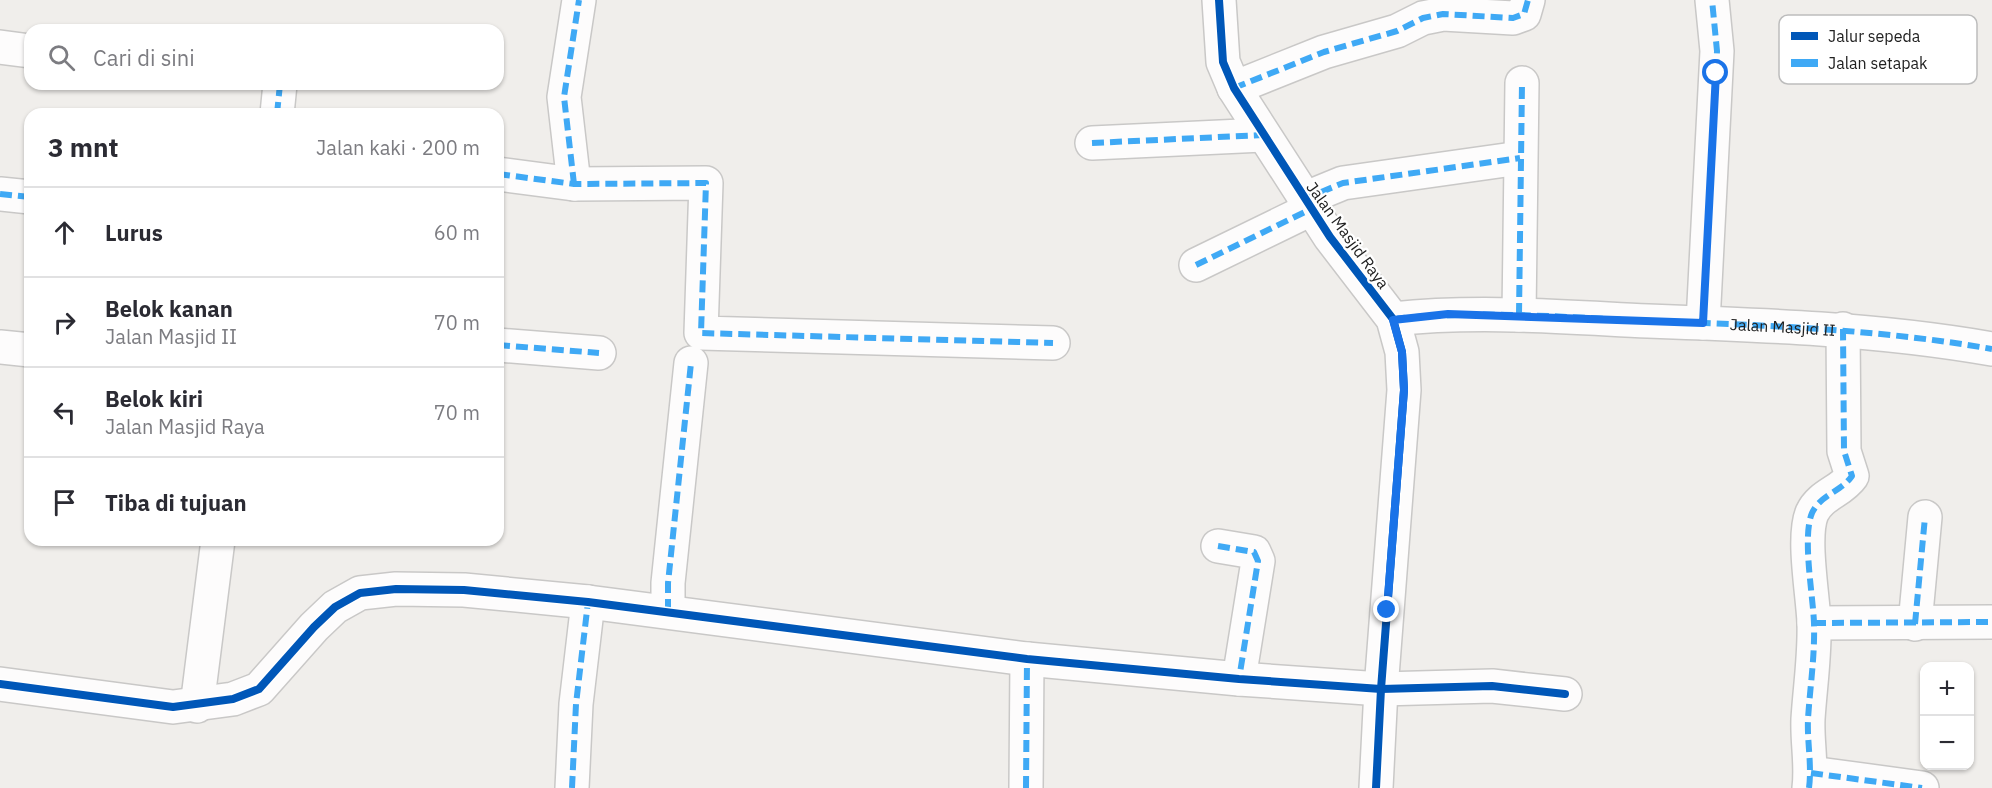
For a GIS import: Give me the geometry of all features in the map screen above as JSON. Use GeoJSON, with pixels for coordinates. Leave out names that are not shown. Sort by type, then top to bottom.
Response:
{"type":"FeatureCollection","features":[{"type":"Feature","properties":{"kind":"street"},"geometry":{"type":"LineString","coordinates":[[574,184],[564,97],[579,0]]}},
{"type":"Feature","properties":{"kind":"street","name":"Jalan Masjid Raya"},"geometry":{"type":"LineString","coordinates":[[1219,0],[1223,62],[1234,88],[1307,204],[1393,320],[1402,352],[1404,390],[1381,689],[1376,788]]}},
{"type":"Feature","properties":{"kind":"street"},"geometry":{"type":"LineString","coordinates":[[1234,88],[1324,52],[1397,31],[1423,18],[1443,14],[1513,18],[1524,14],[1528,0]]}},
{"type":"Feature","properties":{"kind":"street"},"geometry":{"type":"LineString","coordinates":[[1703,323],[1717,51],[1712,0]]}},
{"type":"Feature","properties":{"kind":"street"},"geometry":{"type":"LineString","coordinates":[[0,47],[24,50]]}},
{"type":"Feature","properties":{"kind":"street"},"geometry":{"type":"LineString","coordinates":[[1519,315],[1522,83]]}},
{"type":"Feature","properties":{"kind":"street"},"geometry":{"type":"LineString","coordinates":[[278,108],[280,90]]}},
{"type":"Feature","properties":{"kind":"street"},"geometry":{"type":"LineString","coordinates":[[1092,143],[1263,135]]}},
{"type":"Feature","properties":{"kind":"street"},"geometry":{"type":"LineString","coordinates":[[1196,265],[1343,183],[1520,159]]}},
{"type":"Feature","properties":{"kind":"street"},"geometry":{"type":"LineString","coordinates":[[504,175],[574,184],[706,183],[701,333],[1053,344]]}},
{"type":"Feature","properties":{"kind":"street"},"geometry":{"type":"LineString","coordinates":[[0,194],[24,196]]}},
{"type":"Feature","properties":{"kind":"street","name":"Jalan Masjid II"},"geometry":{"type":"LineString","coordinates":[[1393,320],[1448,314],[1519,315],[1843,329],[1992,349]]}},
{"type":"Feature","properties":{"kind":"street"},"geometry":{"type":"LineString","coordinates":[[1843,329],[1844,443],[1852,476],[1847,483],[1829,493],[1811,516],[1809,563],[1814,623],[1813,677],[1808,720],[1810,780],[1922,788]]}},
{"type":"Feature","properties":{"kind":"street"},"geometry":{"type":"LineString","coordinates":[[504,345],[599,353]]}},
{"type":"Feature","properties":{"kind":"street"},"geometry":{"type":"LineString","coordinates":[[0,347],[24,349]]}},
{"type":"Feature","properties":{"kind":"street"},"geometry":{"type":"LineString","coordinates":[[668,611],[668,583],[691,363]]}},
{"type":"Feature","properties":{"kind":"street"},"geometry":{"type":"LineString","coordinates":[[1915,624],[1925,517]]}},
{"type":"Feature","properties":{"kind":"street"},"geometry":{"type":"LineString","coordinates":[[197,705],[217,546]]}},
{"type":"Feature","properties":{"kind":"street"},"geometry":{"type":"LineString","coordinates":[[1218,546],[1254,552],[1258,561],[1239,679]]}},
{"type":"Feature","properties":{"kind":"street"},"geometry":{"type":"LineString","coordinates":[[0,684],[173,707],[233,699],[259,689],[314,627],[335,607],[360,593],[396,589],[464,590],[588,602],[1027,658],[1239,679],[1381,689],[1492,686],[1565,694]]}},
{"type":"Feature","properties":{"kind":"street"},"geometry":{"type":"LineString","coordinates":[[572,788],[576,704],[588,602]]}},
{"type":"Feature","properties":{"kind":"street"},"geometry":{"type":"LineString","coordinates":[[1814,623],[1992,622]]}},
{"type":"Feature","properties":{"kind":"street"},"geometry":{"type":"LineString","coordinates":[[1026,788],[1027,658]]}},
{"type":"Feature","properties":{"kind":"marked path"},"geometry":{"type":"LineString","coordinates":[[574,184],[564,97],[579,0]]}},
{"type":"Feature","properties":{"kind":"marked path"},"geometry":{"type":"LineString","coordinates":[[1234,88],[1324,52],[1397,31],[1423,18],[1443,14],[1513,18],[1524,14],[1528,0]]}},
{"type":"Feature","properties":{"kind":"marked path"},"geometry":{"type":"LineString","coordinates":[[1703,323],[1717,51],[1712,0]]}},
{"type":"Feature","properties":{"kind":"marked path"},"geometry":{"type":"LineString","coordinates":[[1519,315],[1522,83]]}},
{"type":"Feature","properties":{"kind":"marked path"},"geometry":{"type":"LineString","coordinates":[[278,108],[279,90]]}},
{"type":"Feature","properties":{"kind":"marked path"},"geometry":{"type":"LineString","coordinates":[[1092,143],[1263,135]]}},
{"type":"Feature","properties":{"kind":"marked path"},"geometry":{"type":"LineString","coordinates":[[1304,199],[1343,183],[1520,158]]}},
{"type":"Feature","properties":{"kind":"marked path"},"geometry":{"type":"LineString","coordinates":[[504,175],[574,184],[706,183],[701,333],[1053,343]]}},
{"type":"Feature","properties":{"kind":"marked path"},"geometry":{"type":"LineString","coordinates":[[0,194],[24,196]]}},
{"type":"Feature","properties":{"kind":"marked path"},"geometry":{"type":"LineString","coordinates":[[1196,265],[1311,209]]}},
{"type":"Feature","properties":{"kind":"marked path"},"geometry":{"type":"LineString","coordinates":[[1393,319],[1425,316],[1520,315],[1777,326],[1863,332],[1992,349]]}},
{"type":"Feature","properties":{"kind":"marked path"},"geometry":{"type":"LineString","coordinates":[[1809,788],[1808,719],[1814,635],[1808,551],[1809,523],[1820,501],[1852,476],[1844,451],[1843,329]]}},
{"type":"Feature","properties":{"kind":"marked path"},"geometry":{"type":"LineString","coordinates":[[504,345],[599,353]]}},
{"type":"Feature","properties":{"kind":"marked path"},"geometry":{"type":"LineString","coordinates":[[668,611],[668,583],[691,363]]}},
{"type":"Feature","properties":{"kind":"marked path"},"geometry":{"type":"LineString","coordinates":[[1915,624],[1925,517]]}},
{"type":"Feature","properties":{"kind":"marked path"},"geometry":{"type":"LineString","coordinates":[[1218,546],[1254,552],[1258,561],[1239,679]]}},
{"type":"Feature","properties":{"kind":"marked path"},"geometry":{"type":"LineString","coordinates":[[572,788],[576,704],[588,602]]}},
{"type":"Feature","properties":{"kind":"marked path"},"geometry":{"type":"LineString","coordinates":[[1814,623],[1992,622]]}},
{"type":"Feature","properties":{"kind":"marked path"},"geometry":{"type":"LineString","coordinates":[[1026,788],[1027,659]]}},
{"type":"Feature","properties":{"kind":"marked path"},"geometry":{"type":"LineString","coordinates":[[1811,773],[1922,788]]}},
{"type":"Feature","properties":{"kind":"cycle path"},"geometry":{"type":"LineString","coordinates":[[1219,0],[1223,62],[1234,88],[1330,237],[1393,319],[1402,352],[1404,390],[1381,689],[1376,788]]}},
{"type":"Feature","properties":{"kind":"cycle path"},"geometry":{"type":"LineString","coordinates":[[0,684],[173,707],[233,699],[259,689],[314,627],[335,607],[360,593],[396,589],[464,590],[588,602],[1027,659],[1239,679],[1381,689],[1492,686],[1565,694]]}},
{"type":"Feature","properties":{"kind":"route"},"geometry":{"type":"LineString","coordinates":[[1387,610],[1404,390],[1402,352],[1393,320],[1448,314],[1703,323],[1707,210],[1716,73]]}}]}
